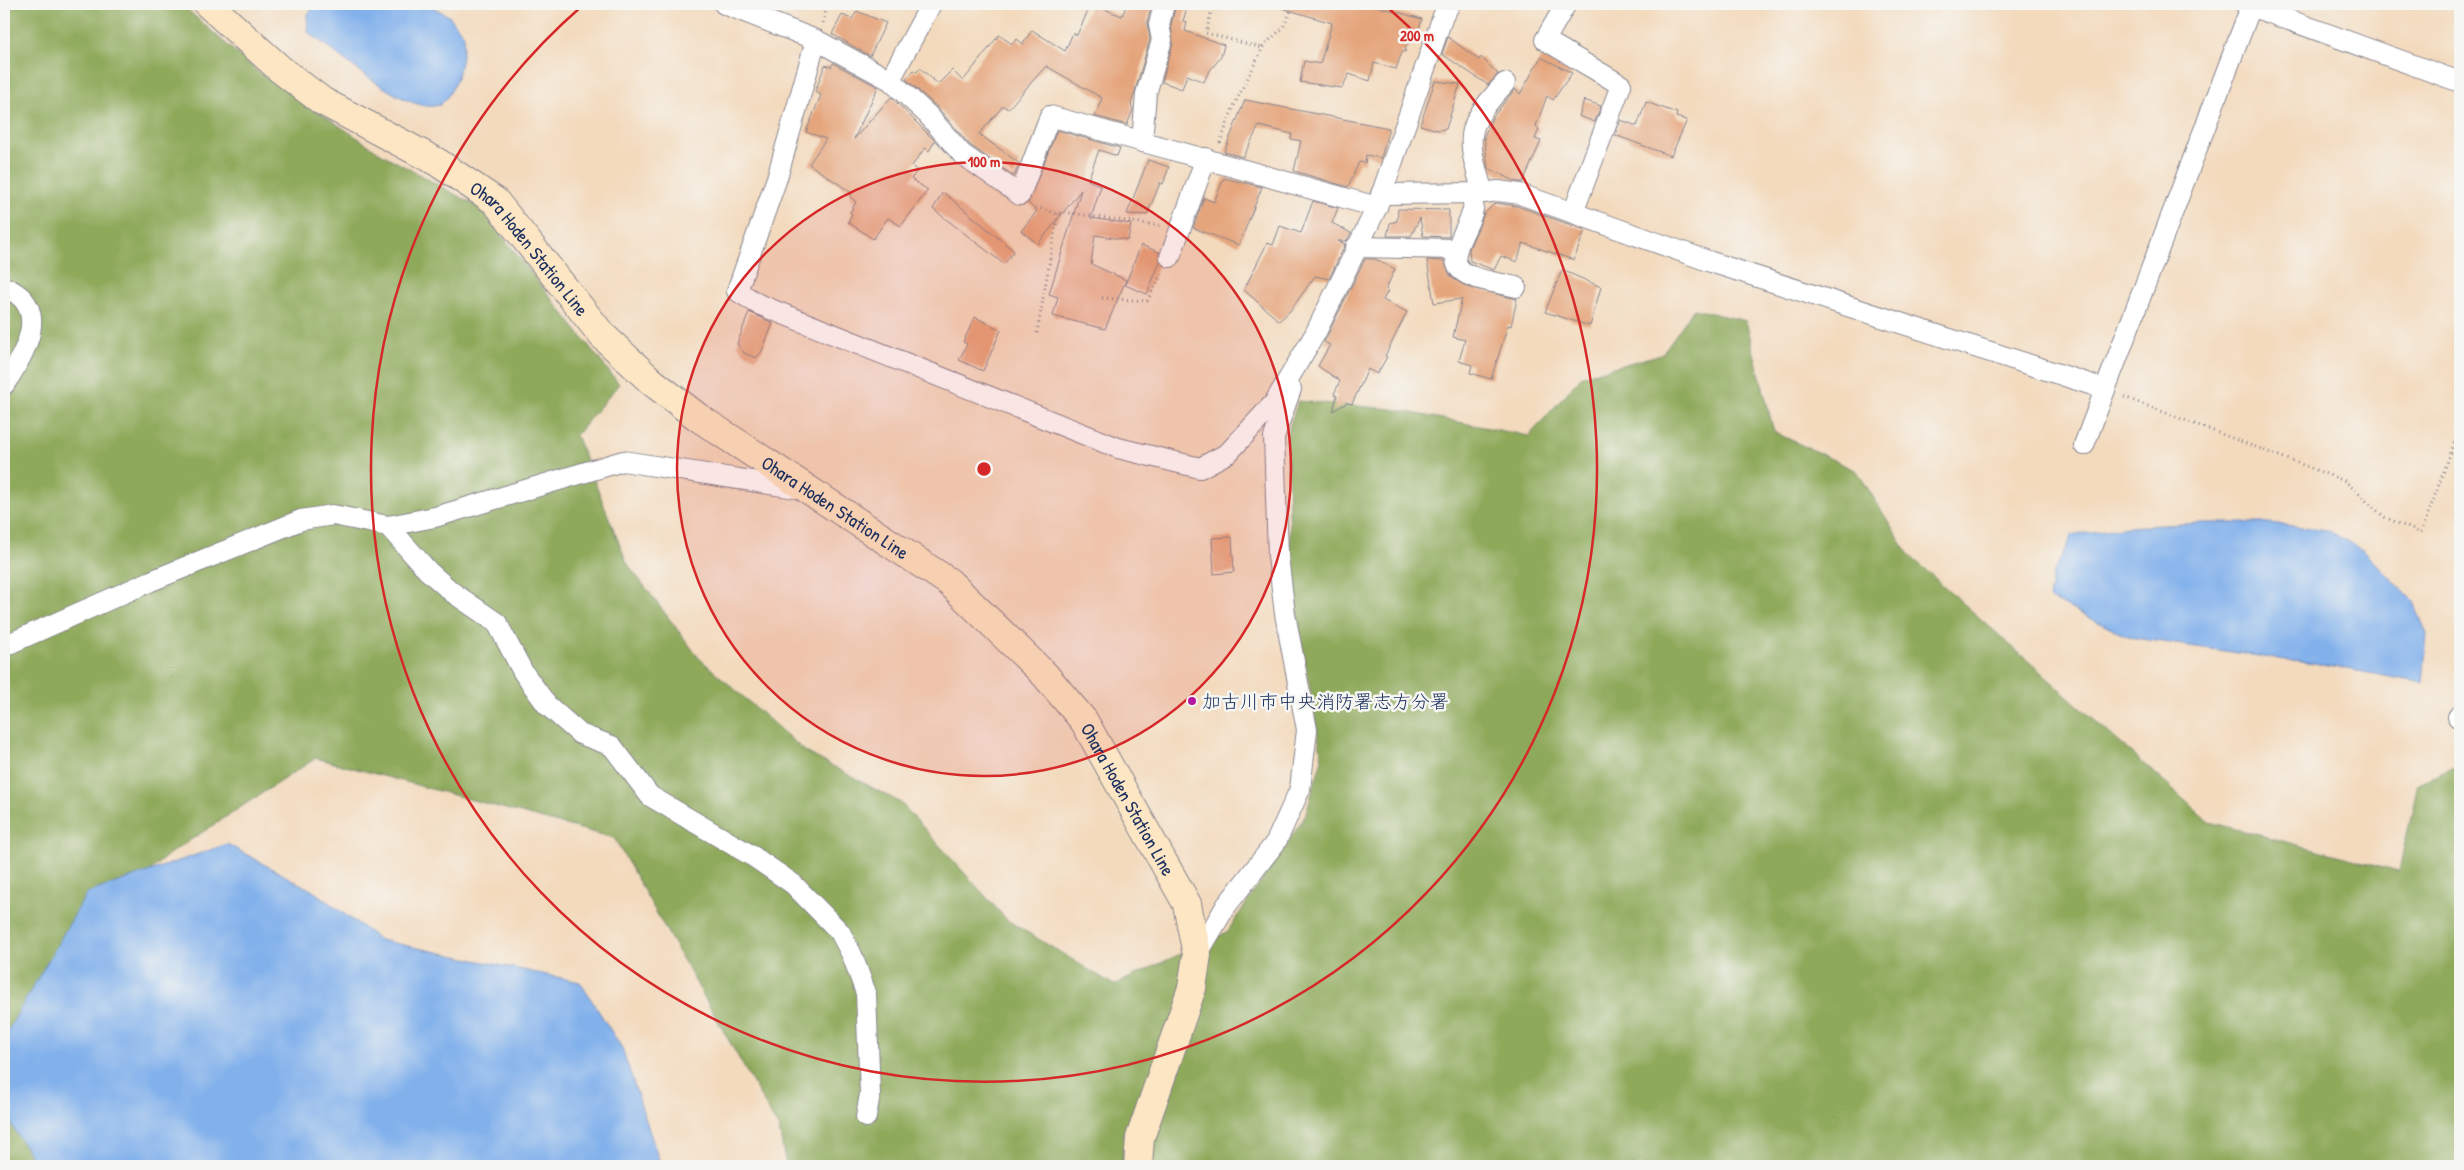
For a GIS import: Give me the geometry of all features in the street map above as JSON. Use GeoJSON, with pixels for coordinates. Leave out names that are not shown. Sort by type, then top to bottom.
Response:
{"type":"FeatureCollection","features":[{"type":"Feature","properties":{"kind":"main road","name":"Ohara Hoden Station Line"},"geometry":{"type":"LineString","coordinates":[[208,4],[280,69],[322,101],[437,162],[495,201],[602,335],[651,381],[699,418],[812,490],[949,582],[1045,675],[1084,721],[1187,904],[1197,955],[1192,988],[1167,1054],[1140,1138],[1138,1166]]}},
{"type":"Feature","properties":{"kind":"street"},"geometry":{"type":"LineString","coordinates":[[724,4],[816,40],[890,80],[928,115],[962,154],[1020,195],[1050,116],[1142,142],[1379,201],[1498,191],[1520,194],[1711,262],[2105,389]]}},
{"type":"Feature","properties":{"kind":"street"},"geometry":{"type":"LineString","coordinates":[[890,80],[931,4]]}},
{"type":"Feature","properties":{"kind":"street"},"geometry":{"type":"LineString","coordinates":[[1142,142],[1146,94],[1162,40],[1159,24],[1164,4]]}},
{"type":"Feature","properties":{"kind":"street"},"geometry":{"type":"LineString","coordinates":[[816,40],[777,178],[737,291],[758,304],[1118,448],[1200,468],[1228,453],[1274,403],[1315,334],[1379,201],[1443,16],[1450,4]]}},
{"type":"Feature","properties":{"kind":"street"},"geometry":{"type":"LineString","coordinates":[[1566,4],[1545,40],[1620,85],[1573,213]]}},
{"type":"Feature","properties":{"kind":"street"},"geometry":{"type":"LineString","coordinates":[[2084,445],[2096,419],[2105,389],[2249,5],[2460,82]]}},
{"type":"Feature","properties":{"kind":"street"},"geometry":{"type":"LineString","coordinates":[[1505,83],[1480,113],[1470,134],[1477,193],[1473,209],[1456,249],[1456,261],[1461,269],[1470,276],[1516,287]]}},
{"type":"Feature","properties":{"kind":"street"},"geometry":{"type":"LineString","coordinates":[[1170,258],[1210,159]]}},
{"type":"Feature","properties":{"kind":"street"},"geometry":{"type":"LineString","coordinates":[[1356,247],[1456,249]]}},
{"type":"Feature","properties":{"kind":"street"},"geometry":{"type":"LineString","coordinates":[[4,288],[16,292],[31,310],[32,330],[4,385]]}},
{"type":"Feature","properties":{"kind":"street"},"geometry":{"type":"LineString","coordinates":[[1197,955],[1226,906],[1276,842],[1300,788],[1307,730],[1285,614],[1278,556],[1274,437],[1302,355]]}},
{"type":"Feature","properties":{"kind":"street"},"geometry":{"type":"LineString","coordinates":[[4,646],[151,581],[301,520],[333,514],[388,526],[436,517],[623,461],[812,490]]}},
{"type":"Feature","properties":{"kind":"street"},"geometry":{"type":"LineString","coordinates":[[388,526],[428,571],[452,592],[497,623],[523,672],[547,705],[580,734],[612,746],[650,796],[754,857],[785,879],[840,932],[852,955],[866,992],[870,1094],[866,1117]]}},
{"type":"Feature","properties":{"kind":"path"},"geometry":{"type":"LineString","coordinates":[[1213,4],[1206,33],[1262,48]]}},
{"type":"Feature","properties":{"kind":"path"},"geometry":{"type":"LineString","coordinates":[[1210,159],[1262,48],[1283,28],[1294,4]]}},
{"type":"Feature","properties":{"kind":"path"},"geometry":{"type":"LineString","coordinates":[[1037,333],[1058,214],[1063,212],[1111,218],[1180,230]]}},
{"type":"Feature","properties":{"kind":"path"},"geometry":{"type":"LineString","coordinates":[[1102,298],[1147,301],[1170,258]]}},
{"type":"Feature","properties":{"kind":"path"},"geometry":{"type":"LineString","coordinates":[[2105,389],[2345,481],[2384,517],[2420,533],[2460,428]]}},
{"type":"Feature","properties":{"kind":"green space"},"geometry":{"type":"Polygon","coordinates":[[[4,4],[181,4],[257,71],[382,154],[480,208],[619,384],[576,435],[627,563],[699,658],[806,752],[901,803],[1007,920],[1114,985],[1227,932],[1305,816],[1322,759],[1291,579],[1287,434],[1298,401],[1392,409],[1529,436],[1582,376],[1662,354],[1694,309],[1746,321],[1774,432],[1857,471],[1909,555],[2209,822],[2399,871],[2418,784],[2460,764],[2460,1166],[786,1166],[779,1129],[614,838],[316,758],[169,854],[86,927],[131,1166],[4,1166],[4,4]]]}},
{"type":"Feature","properties":{"kind":"water"},"geometry":{"type":"Polygon","coordinates":[[[317,4],[427,4],[449,16],[464,35],[458,73],[451,91],[440,105],[429,106],[408,100],[378,84],[308,32],[307,15],[317,4]]]}},
{"type":"Feature","properties":{"kind":"water"},"geometry":{"type":"Polygon","coordinates":[[[2200,523],[2269,523],[2327,530],[2363,550],[2413,601],[2427,634],[2423,683],[2341,668],[2128,637],[2049,598],[2053,574],[2072,535],[2127,527],[2200,523]]]}},
{"type":"Feature","properties":{"kind":"water"},"geometry":{"type":"Polygon","coordinates":[[[227,844],[313,891],[380,940],[580,982],[622,1048],[661,1166],[37,1166],[4,1113],[4,1037],[87,893],[227,844]]]}},
{"type":"Feature","properties":{"kind":"building"},"geometry":{"type":"Polygon","coordinates":[[[1091,4],[1122,16],[1127,4],[1152,4],[1147,23],[1150,39],[1131,104],[1133,110],[1127,125],[1095,116],[1102,98],[1046,66],[1008,109],[1003,106],[979,134],[1019,163],[1014,176],[970,145],[937,107],[906,79],[914,70],[917,72],[920,68],[938,84],[952,70],[963,81],[999,35],[1012,44],[1017,39],[1023,44],[1032,30],[1065,51],[1073,33],[1077,35],[1091,4]]]}},
{"type":"Feature","properties":{"kind":"building"},"geometry":{"type":"Polygon","coordinates":[[[1176,4],[1188,4],[1183,21],[1187,22],[1185,31],[1224,45],[1221,57],[1208,73],[1204,82],[1187,75],[1182,89],[1162,82],[1173,43],[1171,25],[1176,4]]]}},
{"type":"Feature","properties":{"kind":"building"},"geometry":{"type":"Polygon","coordinates":[[[1283,4],[1369,4],[1422,19],[1417,36],[1406,46],[1405,52],[1402,52],[1396,69],[1374,63],[1370,81],[1349,74],[1342,88],[1300,82],[1304,61],[1320,64],[1332,23],[1282,8],[1283,4]]]}},
{"type":"Feature","properties":{"kind":"building"},"geometry":{"type":"Polygon","coordinates":[[[857,11],[886,23],[870,56],[832,34],[842,15],[852,19],[857,11]]]}},
{"type":"Feature","properties":{"kind":"building"},"geometry":{"type":"Polygon","coordinates":[[[1448,37],[1479,60],[1481,57],[1498,74],[1488,85],[1442,54],[1448,37]]]}},
{"type":"Feature","properties":{"kind":"building"},"geometry":{"type":"Polygon","coordinates":[[[1541,57],[1572,73],[1553,100],[1547,96],[1536,126],[1539,129],[1535,139],[1541,141],[1523,182],[1517,182],[1488,168],[1484,136],[1492,118],[1515,89],[1520,94],[1541,57]]]}},
{"type":"Feature","properties":{"kind":"building"},"geometry":{"type":"Polygon","coordinates":[[[833,63],[878,87],[854,139],[891,97],[935,141],[929,151],[925,148],[912,166],[917,171],[911,179],[928,190],[901,226],[888,218],[873,239],[848,222],[852,214],[850,212],[856,202],[850,197],[852,193],[809,164],[826,139],[806,132],[821,95],[815,92],[825,65],[831,67],[833,63]]]}},
{"type":"Feature","properties":{"kind":"building"},"geometry":{"type":"Polygon","coordinates":[[[1435,81],[1460,84],[1446,129],[1438,130],[1420,125],[1435,81]]]}},
{"type":"Feature","properties":{"kind":"building"},"geometry":{"type":"Polygon","coordinates":[[[1245,100],[1389,128],[1381,158],[1366,155],[1365,163],[1359,162],[1348,187],[1294,171],[1301,141],[1291,139],[1292,134],[1259,126],[1243,157],[1224,152],[1245,100]]]}},
{"type":"Feature","properties":{"kind":"building"},"geometry":{"type":"Polygon","coordinates":[[[1584,100],[1601,106],[1595,122],[1579,116],[1584,100]]]}},
{"type":"Feature","properties":{"kind":"building"},"geometry":{"type":"Polygon","coordinates":[[[1646,102],[1677,113],[1676,117],[1687,120],[1671,156],[1615,135],[1621,120],[1637,126],[1646,102]]]}},
{"type":"Feature","properties":{"kind":"building"},"geometry":{"type":"Polygon","coordinates":[[[1057,130],[1120,148],[1117,156],[1099,150],[1088,180],[1101,186],[1091,218],[1131,224],[1128,240],[1095,235],[1091,264],[1126,280],[1105,329],[1053,316],[1058,297],[1049,294],[1081,190],[1038,244],[1021,231],[1037,211],[1028,203],[1057,130]]]}},
{"type":"Feature","properties":{"kind":"building"},"geometry":{"type":"Polygon","coordinates":[[[1148,160],[1169,167],[1163,184],[1160,183],[1147,215],[1127,214],[1148,160]]]}},
{"type":"Feature","properties":{"kind":"building"},"geometry":{"type":"Polygon","coordinates":[[[1224,178],[1262,187],[1239,245],[1193,228],[1204,198],[1214,202],[1224,178]]]}},
{"type":"Feature","properties":{"kind":"building"},"geometry":{"type":"Polygon","coordinates":[[[943,192],[1014,251],[1004,264],[933,209],[943,192]]]}},
{"type":"Feature","properties":{"kind":"building"},"geometry":{"type":"Polygon","coordinates":[[[1313,201],[1338,208],[1332,223],[1351,233],[1346,241],[1338,241],[1345,244],[1329,279],[1315,276],[1290,311],[1279,321],[1244,290],[1267,243],[1273,245],[1280,226],[1301,233],[1313,201]]]}},
{"type":"Feature","properties":{"kind":"building"},"geometry":{"type":"Polygon","coordinates":[[[1495,203],[1517,206],[1585,230],[1574,260],[1523,243],[1517,262],[1501,256],[1494,270],[1470,261],[1469,249],[1484,214],[1495,203]]]}},
{"type":"Feature","properties":{"kind":"building"},"geometry":{"type":"Polygon","coordinates":[[[1398,209],[1449,210],[1449,237],[1423,236],[1420,218],[1411,236],[1387,236],[1390,223],[1397,221],[1398,209]]]}},
{"type":"Feature","properties":{"kind":"building"},"geometry":{"type":"Polygon","coordinates":[[[1141,245],[1159,252],[1160,262],[1147,294],[1125,285],[1141,245]]]}},
{"type":"Feature","properties":{"kind":"building"},"geometry":{"type":"Polygon","coordinates":[[[1365,259],[1375,259],[1395,269],[1383,300],[1407,312],[1385,356],[1387,357],[1377,374],[1368,369],[1352,404],[1347,403],[1333,411],[1337,396],[1334,394],[1340,381],[1318,366],[1330,345],[1324,342],[1365,259]]]}},
{"type":"Feature","properties":{"kind":"building"},"geometry":{"type":"Polygon","coordinates":[[[1427,260],[1444,261],[1451,277],[1467,287],[1517,299],[1511,326],[1508,325],[1491,379],[1470,373],[1472,365],[1459,361],[1465,340],[1453,337],[1462,299],[1434,303],[1427,260]]]}},
{"type":"Feature","properties":{"kind":"building"},"geometry":{"type":"Polygon","coordinates":[[[1562,270],[1601,287],[1590,326],[1545,312],[1562,270]]]}},
{"type":"Feature","properties":{"kind":"building"},"geometry":{"type":"Polygon","coordinates":[[[749,312],[773,323],[762,351],[756,358],[744,353],[737,344],[749,312]]]}},
{"type":"Feature","properties":{"kind":"building"},"geometry":{"type":"Polygon","coordinates":[[[975,317],[1001,330],[983,371],[959,360],[967,344],[963,342],[975,317]]]}},
{"type":"Feature","properties":{"kind":"building"},"geometry":{"type":"Polygon","coordinates":[[[1232,537],[1234,572],[1214,574],[1212,538],[1232,537]]]}},
{"type":"Feature","properties":{"kind":"place","name":"加古川市中央消防署志方分署"},"geometry":{"type":"Point","coordinates":[1192,701]}}]}
